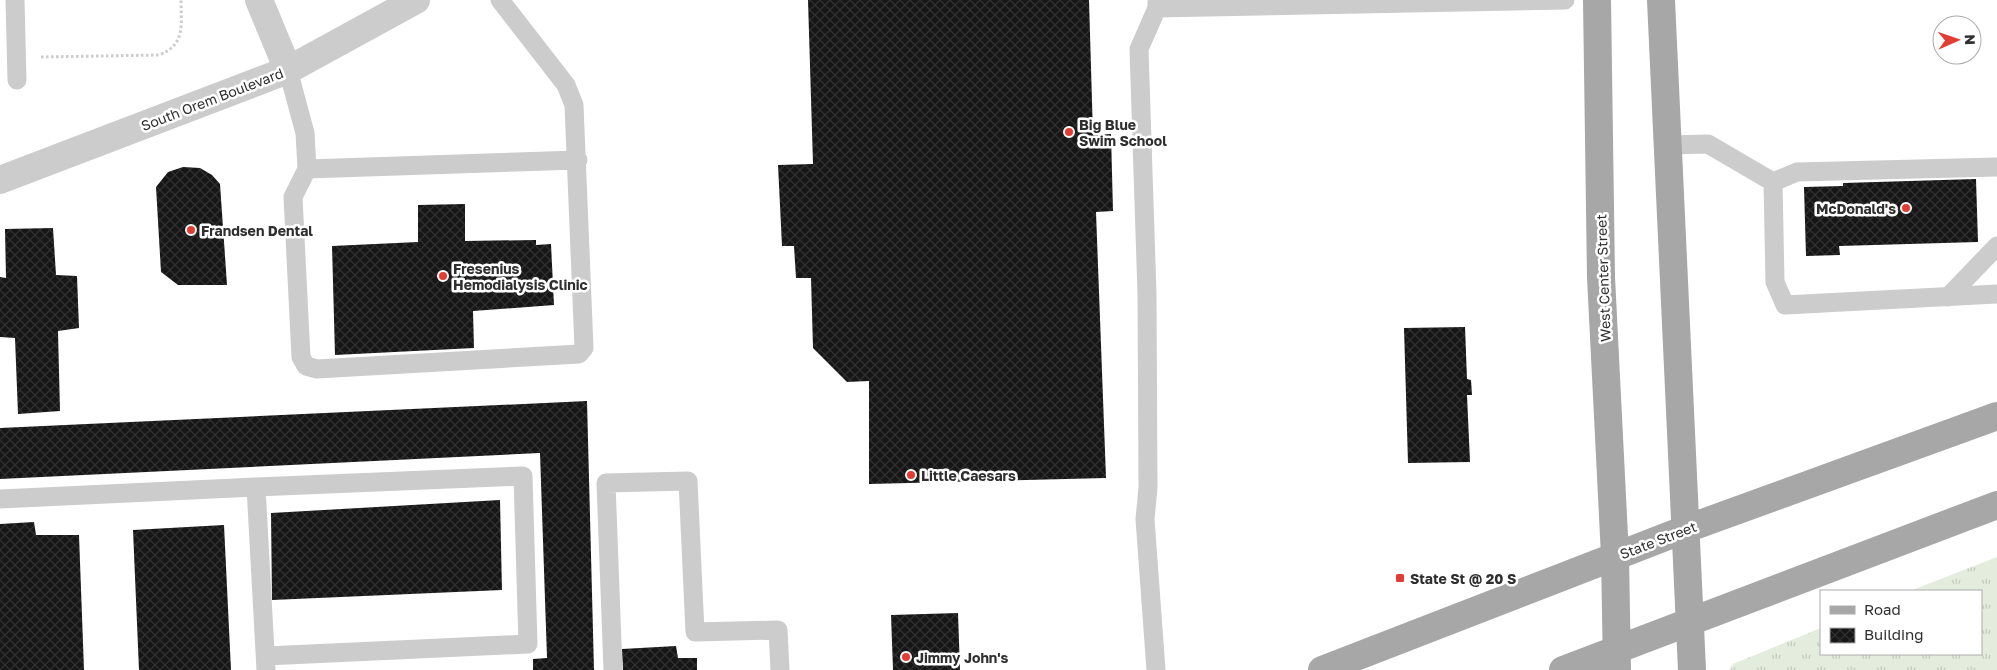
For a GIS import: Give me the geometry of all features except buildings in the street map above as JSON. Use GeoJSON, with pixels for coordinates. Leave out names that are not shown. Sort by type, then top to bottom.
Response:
{"type":"FeatureCollection","features":[{"type":"Feature","properties":{"kind":"main road","name":"West Center Street"},"geometry":{"type":"LineString","coordinates":[[1597,0],[1602,277],[1615,556],[1617,660]]}},
{"type":"Feature","properties":{"kind":"main road"},"geometry":{"type":"LineString","coordinates":[[1661,0],[1692,670]]}},
{"type":"Feature","properties":{"kind":"main road","name":"State Street"},"geometry":{"type":"LineString","coordinates":[[1322,670],[1686,529],[1997,416]]}},
{"type":"Feature","properties":{"kind":"main road"},"geometry":{"type":"LineString","coordinates":[[1563,670],[1617,660],[1690,623],[1997,505]]}},
{"type":"Feature","properties":{"kind":"street"},"geometry":{"type":"LineString","coordinates":[[259,0],[288,70]]}},
{"type":"Feature","properties":{"kind":"street","name":"South Orem Boulevard"},"geometry":{"type":"LineString","coordinates":[[0,180],[288,70],[416,0]]}},
{"type":"Feature","properties":{"kind":"lane"},"geometry":{"type":"LineString","coordinates":[[14,0],[17,80]]}},
{"type":"Feature","properties":{"kind":"lane"},"geometry":{"type":"LineString","coordinates":[[288,70],[305,133],[307,169],[293,197],[300,348],[301,357],[306,366],[317,370],[579,354],[584,348],[578,160],[572,96],[566,85],[500,0]]}},
{"type":"Feature","properties":{"kind":"lane"},"geometry":{"type":"LineString","coordinates":[[1156,670],[1146,518],[1148,488],[1147,284],[1139,49],[1157,4],[1565,0]]}},
{"type":"Feature","properties":{"kind":"lane"},"geometry":{"type":"LineString","coordinates":[[1669,145],[1708,144],[1773,182]]}},
{"type":"Feature","properties":{"kind":"lane"},"geometry":{"type":"LineString","coordinates":[[307,169],[578,160]]}},
{"type":"Feature","properties":{"kind":"lane"},"geometry":{"type":"LineString","coordinates":[[1773,182],[1797,172],[1997,167]]}},
{"type":"Feature","properties":{"kind":"lane"},"geometry":{"type":"LineString","coordinates":[[1773,182],[1775,282],[1786,305],[1997,294]]}},
{"type":"Feature","properties":{"kind":"lane"},"geometry":{"type":"LineString","coordinates":[[1948,297],[1997,246]]}},
{"type":"Feature","properties":{"kind":"lane"},"geometry":{"type":"LineString","coordinates":[[0,499],[256,487],[523,476],[528,644],[266,663],[256,487]]}},
{"type":"Feature","properties":{"kind":"lane"},"geometry":{"type":"LineString","coordinates":[[613,670],[606,483],[688,481],[695,632],[778,630],[780,670]]}},
{"type":"Feature","properties":{"kind":"path"},"geometry":{"type":"LineString","coordinates":[[16,58],[160,55],[170,51],[177,43],[181,29],[181,0]]}},
{"type":"Feature","properties":{"kind":"green space"},"geometry":{"type":"Polygon","coordinates":[[[1997,557],[1997,670],[1730,670],[1733,664],[1820,628],[1820,655],[1982,655],[1982,590],[1913,590],[1997,557]]]}},
{"type":"Feature","properties":{"kind":"place","name":"Big Blue Swim School"},"geometry":{"type":"Point","coordinates":[1069,132]}},
{"type":"Feature","properties":{"kind":"place","name":"McDonald's"},"geometry":{"type":"Point","coordinates":[1906,208]}},
{"type":"Feature","properties":{"kind":"place","name":"Frandsen Dental"},"geometry":{"type":"Point","coordinates":[191,230]}},
{"type":"Feature","properties":{"kind":"place","name":"Fresenius Hemodialysis Clinic"},"geometry":{"type":"Point","coordinates":[443,276]}},
{"type":"Feature","properties":{"kind":"place","name":"Little Caesars"},"geometry":{"type":"Point","coordinates":[911,475]}},
{"type":"Feature","properties":{"kind":"place","name":"State St @ 20 S"},"geometry":{"type":"Point","coordinates":[1400,578]}},
{"type":"Feature","properties":{"kind":"place","name":"Jimmy John's"},"geometry":{"type":"Point","coordinates":[906,657]}}]}
